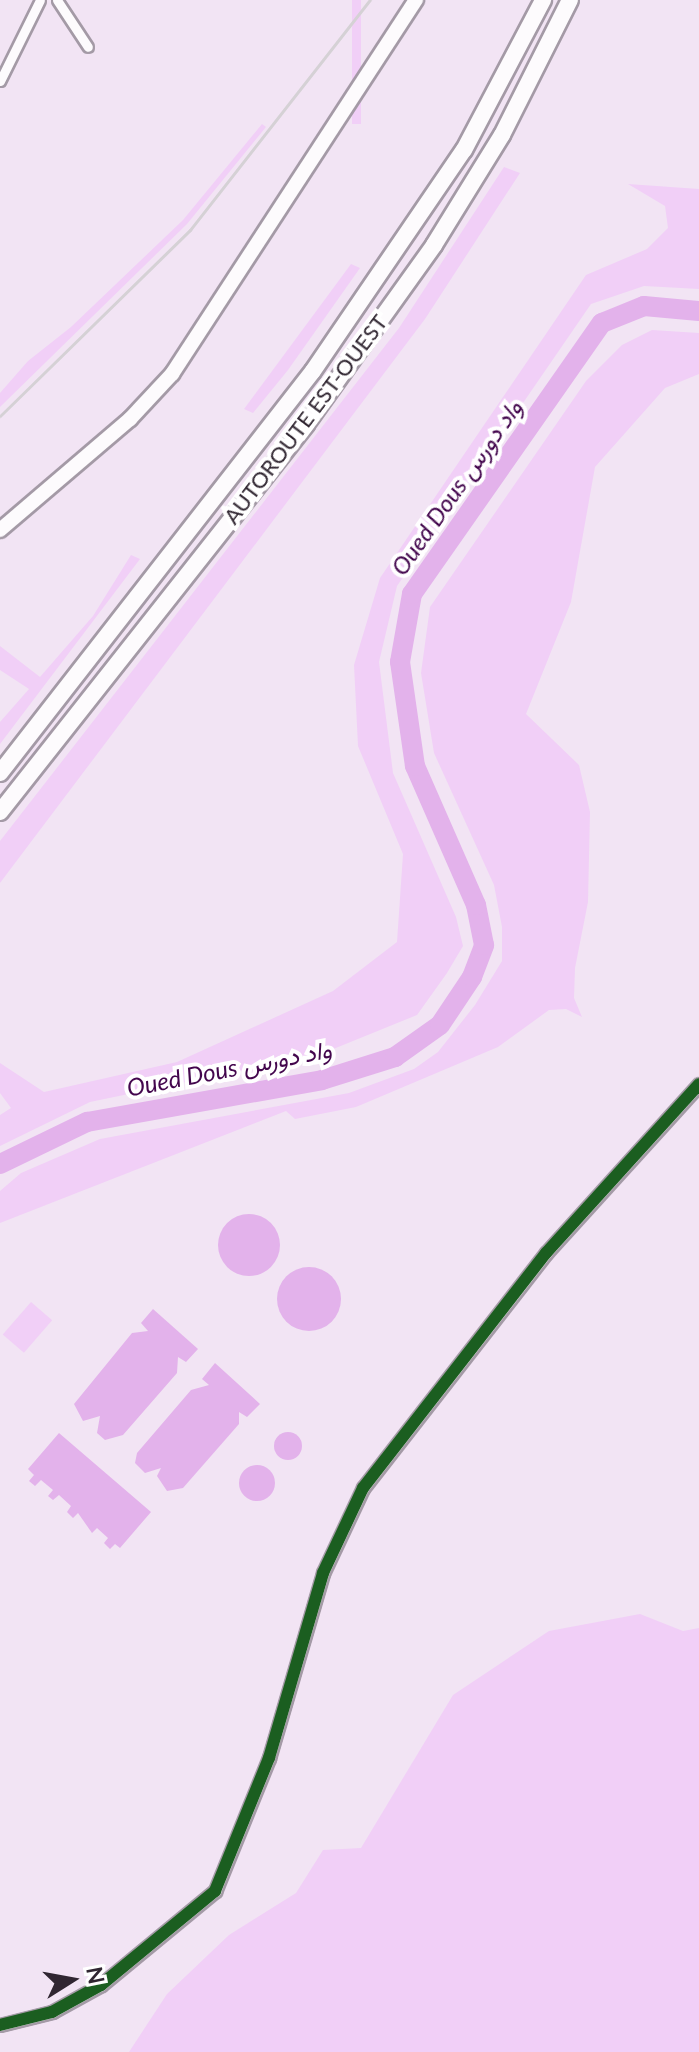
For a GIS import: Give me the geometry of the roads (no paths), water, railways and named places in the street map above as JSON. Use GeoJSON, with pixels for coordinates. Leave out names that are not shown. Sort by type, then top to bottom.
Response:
{"type":"FeatureCollection","features":[{"type":"Feature","properties":{"kind":"highway","name":"AUTOROUTE EST-OUEST"},"geometry":{"type":"LineString","coordinates":[[0,773],[313,371],[464,150],[543,0]]}},
{"type":"Feature","properties":{"kind":"highway","name":"AUTOROUTE EST-OUEST"},"geometry":{"type":"LineString","coordinates":[[0,812],[306,424],[434,245],[509,123],[570,0]]}},
{"type":"Feature","properties":{"kind":"main road"},"geometry":{"type":"LineString","coordinates":[[0,530],[130,419],[172,374],[416,0]]}},
{"type":"Feature","properties":{"kind":"street"},"geometry":{"type":"LineString","coordinates":[[0,81],[40,0]]}},
{"type":"Feature","properties":{"kind":"street"},"geometry":{"type":"LineString","coordinates":[[57,0],[88,47]]}},
{"type":"Feature","properties":{"kind":"street"},"geometry":{"type":"LineString","coordinates":[[0,2025],[52,2012],[101,1985],[215,1891],[274,1743],[323,1573],[363,1488],[546,1253],[699,1084]]}},
{"type":"Feature","properties":{"kind":"waterway","name":"Oued Dous واد دورس"},"geometry":{"type":"LineString","coordinates":[[0,1164],[87,1122],[322,1080],[395,1057],[440,1025],[472,977],[484,945],[476,905],[415,766],[400,662],[412,594],[602,323],[644,306],[699,311]]}},
{"type":"Feature","properties":{"kind":"railway"},"geometry":{"type":"LineString","coordinates":[[0,416],[190,230],[370,0]]}}]}
